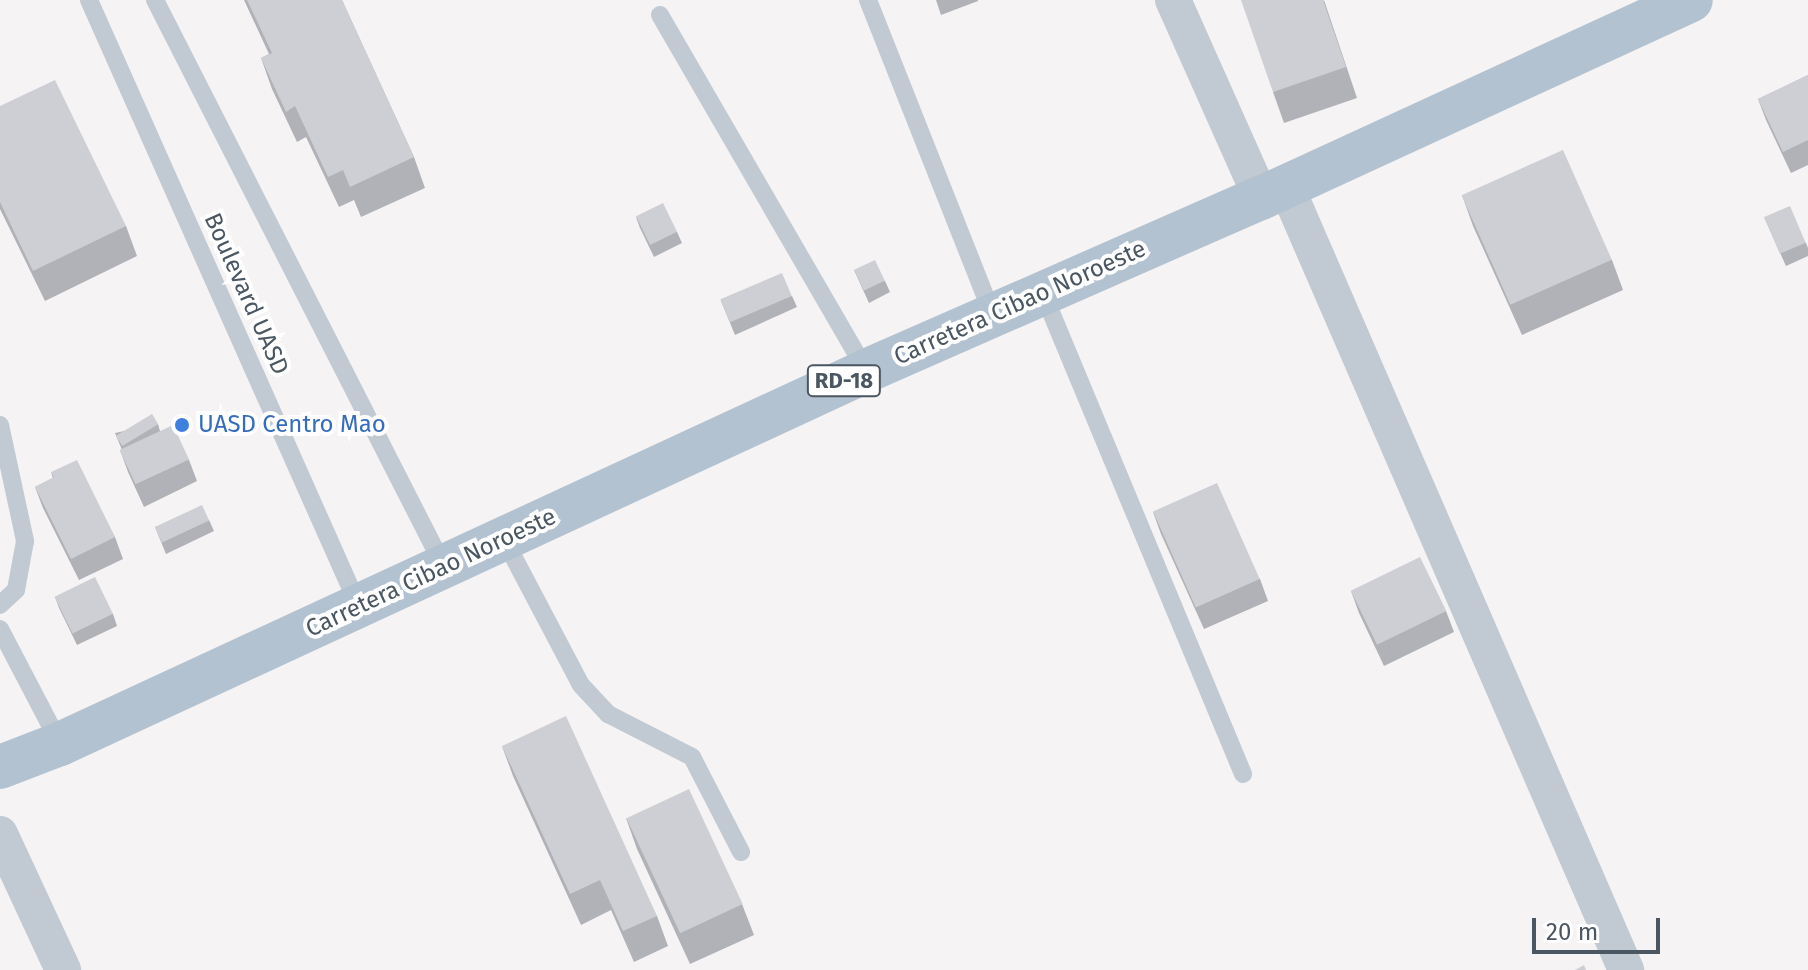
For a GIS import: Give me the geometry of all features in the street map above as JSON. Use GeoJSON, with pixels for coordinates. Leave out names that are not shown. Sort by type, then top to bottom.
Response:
{"type":"FeatureCollection","features":[{"type":"Feature","properties":{"kind":"main road","name":"Carretera Cibao Noroeste"},"geometry":{"type":"LineString","coordinates":[[0,767],[60,744],[866,371],[1273,192],[1691,0]]}},
{"type":"Feature","properties":{"kind":"street"},"geometry":{"type":"LineString","coordinates":[[1173,0],[1273,192],[1626,970]]}},
{"type":"Feature","properties":{"kind":"street"},"geometry":{"type":"LineString","coordinates":[[0,834],[63,970]]}},
{"type":"Feature","properties":{"kind":"lane","name":"Boulevard UASD"},"geometry":{"type":"LineString","coordinates":[[89,0],[359,607]]}},
{"type":"Feature","properties":{"kind":"lane","name":"Boulevard UASD"},"geometry":{"type":"LineString","coordinates":[[155,0],[444,567]]}},
{"type":"Feature","properties":{"kind":"lane"},"geometry":{"type":"LineString","coordinates":[[868,0],[993,315]]}},
{"type":"Feature","properties":{"kind":"lane"},"geometry":{"type":"LineString","coordinates":[[660,15],[866,371]]}},
{"type":"Feature","properties":{"kind":"lane"},"geometry":{"type":"LineString","coordinates":[[1043,293],[1243,774]]}},
{"type":"Feature","properties":{"kind":"lane"},"geometry":{"type":"LineString","coordinates":[[0,425],[25,541],[16,590],[0,605]]}},
{"type":"Feature","properties":{"kind":"lane"},"geometry":{"type":"LineString","coordinates":[[504,539],[581,685],[608,714],[692,757],[741,852]]}},
{"type":"Feature","properties":{"kind":"lane"},"geometry":{"type":"LineString","coordinates":[[0,629],[60,744]]}},
{"type":"Feature","properties":{"kind":"building"},"geometry":{"type":"Polygon","coordinates":[[[247,0],[342,0],[414,157],[350,187],[343,170],[328,177],[295,106],[286,112],[261,58],[272,53],[247,0]]]}},
{"type":"Feature","properties":{"kind":"building"},"geometry":{"type":"Polygon","coordinates":[[[1241,0],[1323,0],[1346,67],[1273,92],[1241,0]]]}},
{"type":"Feature","properties":{"kind":"building"},"geometry":{"type":"Polygon","coordinates":[[[1808,75],[1808,140],[1783,152],[1758,99],[1808,75]]]}},
{"type":"Feature","properties":{"kind":"building"},"geometry":{"type":"Polygon","coordinates":[[[55,80],[126,226],[33,271],[0,202],[0,106],[55,80]]]}},
{"type":"Feature","properties":{"kind":"building"},"geometry":{"type":"Polygon","coordinates":[[[1563,150],[1612,260],[1510,305],[1462,195],[1563,150]]]}},
{"type":"Feature","properties":{"kind":"building"},"geometry":{"type":"Polygon","coordinates":[[[663,203],[677,232],[650,245],[636,216],[663,203]]]}},
{"type":"Feature","properties":{"kind":"building"},"geometry":{"type":"Polygon","coordinates":[[[1790,206],[1806,243],[1780,254],[1764,217],[1790,206]]]}},
{"type":"Feature","properties":{"kind":"building"},"geometry":{"type":"Polygon","coordinates":[[[875,260],[885,281],[864,291],[854,270],[875,260]]]}},
{"type":"Feature","properties":{"kind":"building"},"geometry":{"type":"Polygon","coordinates":[[[782,273],[792,296],[730,322],[720,299],[782,273]]]}},
{"type":"Feature","properties":{"kind":"building"},"geometry":{"type":"Polygon","coordinates":[[[152,414],[158,424],[122,446],[116,436],[152,414]]]}},
{"type":"Feature","properties":{"kind":"building"},"geometry":{"type":"Polygon","coordinates":[[[173,425],[189,459],[136,484],[120,450],[173,425]]]}},
{"type":"Feature","properties":{"kind":"building"},"geometry":{"type":"Polygon","coordinates":[[[77,460],[115,537],[71,559],[35,487],[54,477],[51,472],[77,460]]]}},
{"type":"Feature","properties":{"kind":"building"},"geometry":{"type":"Polygon","coordinates":[[[1217,483],[1260,579],[1196,607],[1153,511],[1217,483]]]}},
{"type":"Feature","properties":{"kind":"building"},"geometry":{"type":"Polygon","coordinates":[[[202,505],[209,520],[162,542],[155,527],[202,505]]]}},
{"type":"Feature","properties":{"kind":"building"},"geometry":{"type":"Polygon","coordinates":[[[1420,557],[1446,611],[1377,645],[1351,591],[1420,557]]]}},
{"type":"Feature","properties":{"kind":"building"},"geometry":{"type":"Polygon","coordinates":[[[95,577],[113,614],[73,634],[55,597],[95,577]]]}},
{"type":"Feature","properties":{"kind":"building"},"geometry":{"type":"Polygon","coordinates":[[[566,716],[657,916],[623,931],[600,880],[570,894],[502,746],[566,716]]]}},
{"type":"Feature","properties":{"kind":"building"},"geometry":{"type":"Polygon","coordinates":[[[689,789],[743,904],[680,933],[626,818],[689,789]]]}},
{"type":"Feature","properties":{"kind":"place","name":"UASD Centro Mao"},"geometry":{"type":"Point","coordinates":[182,425]}}]}
